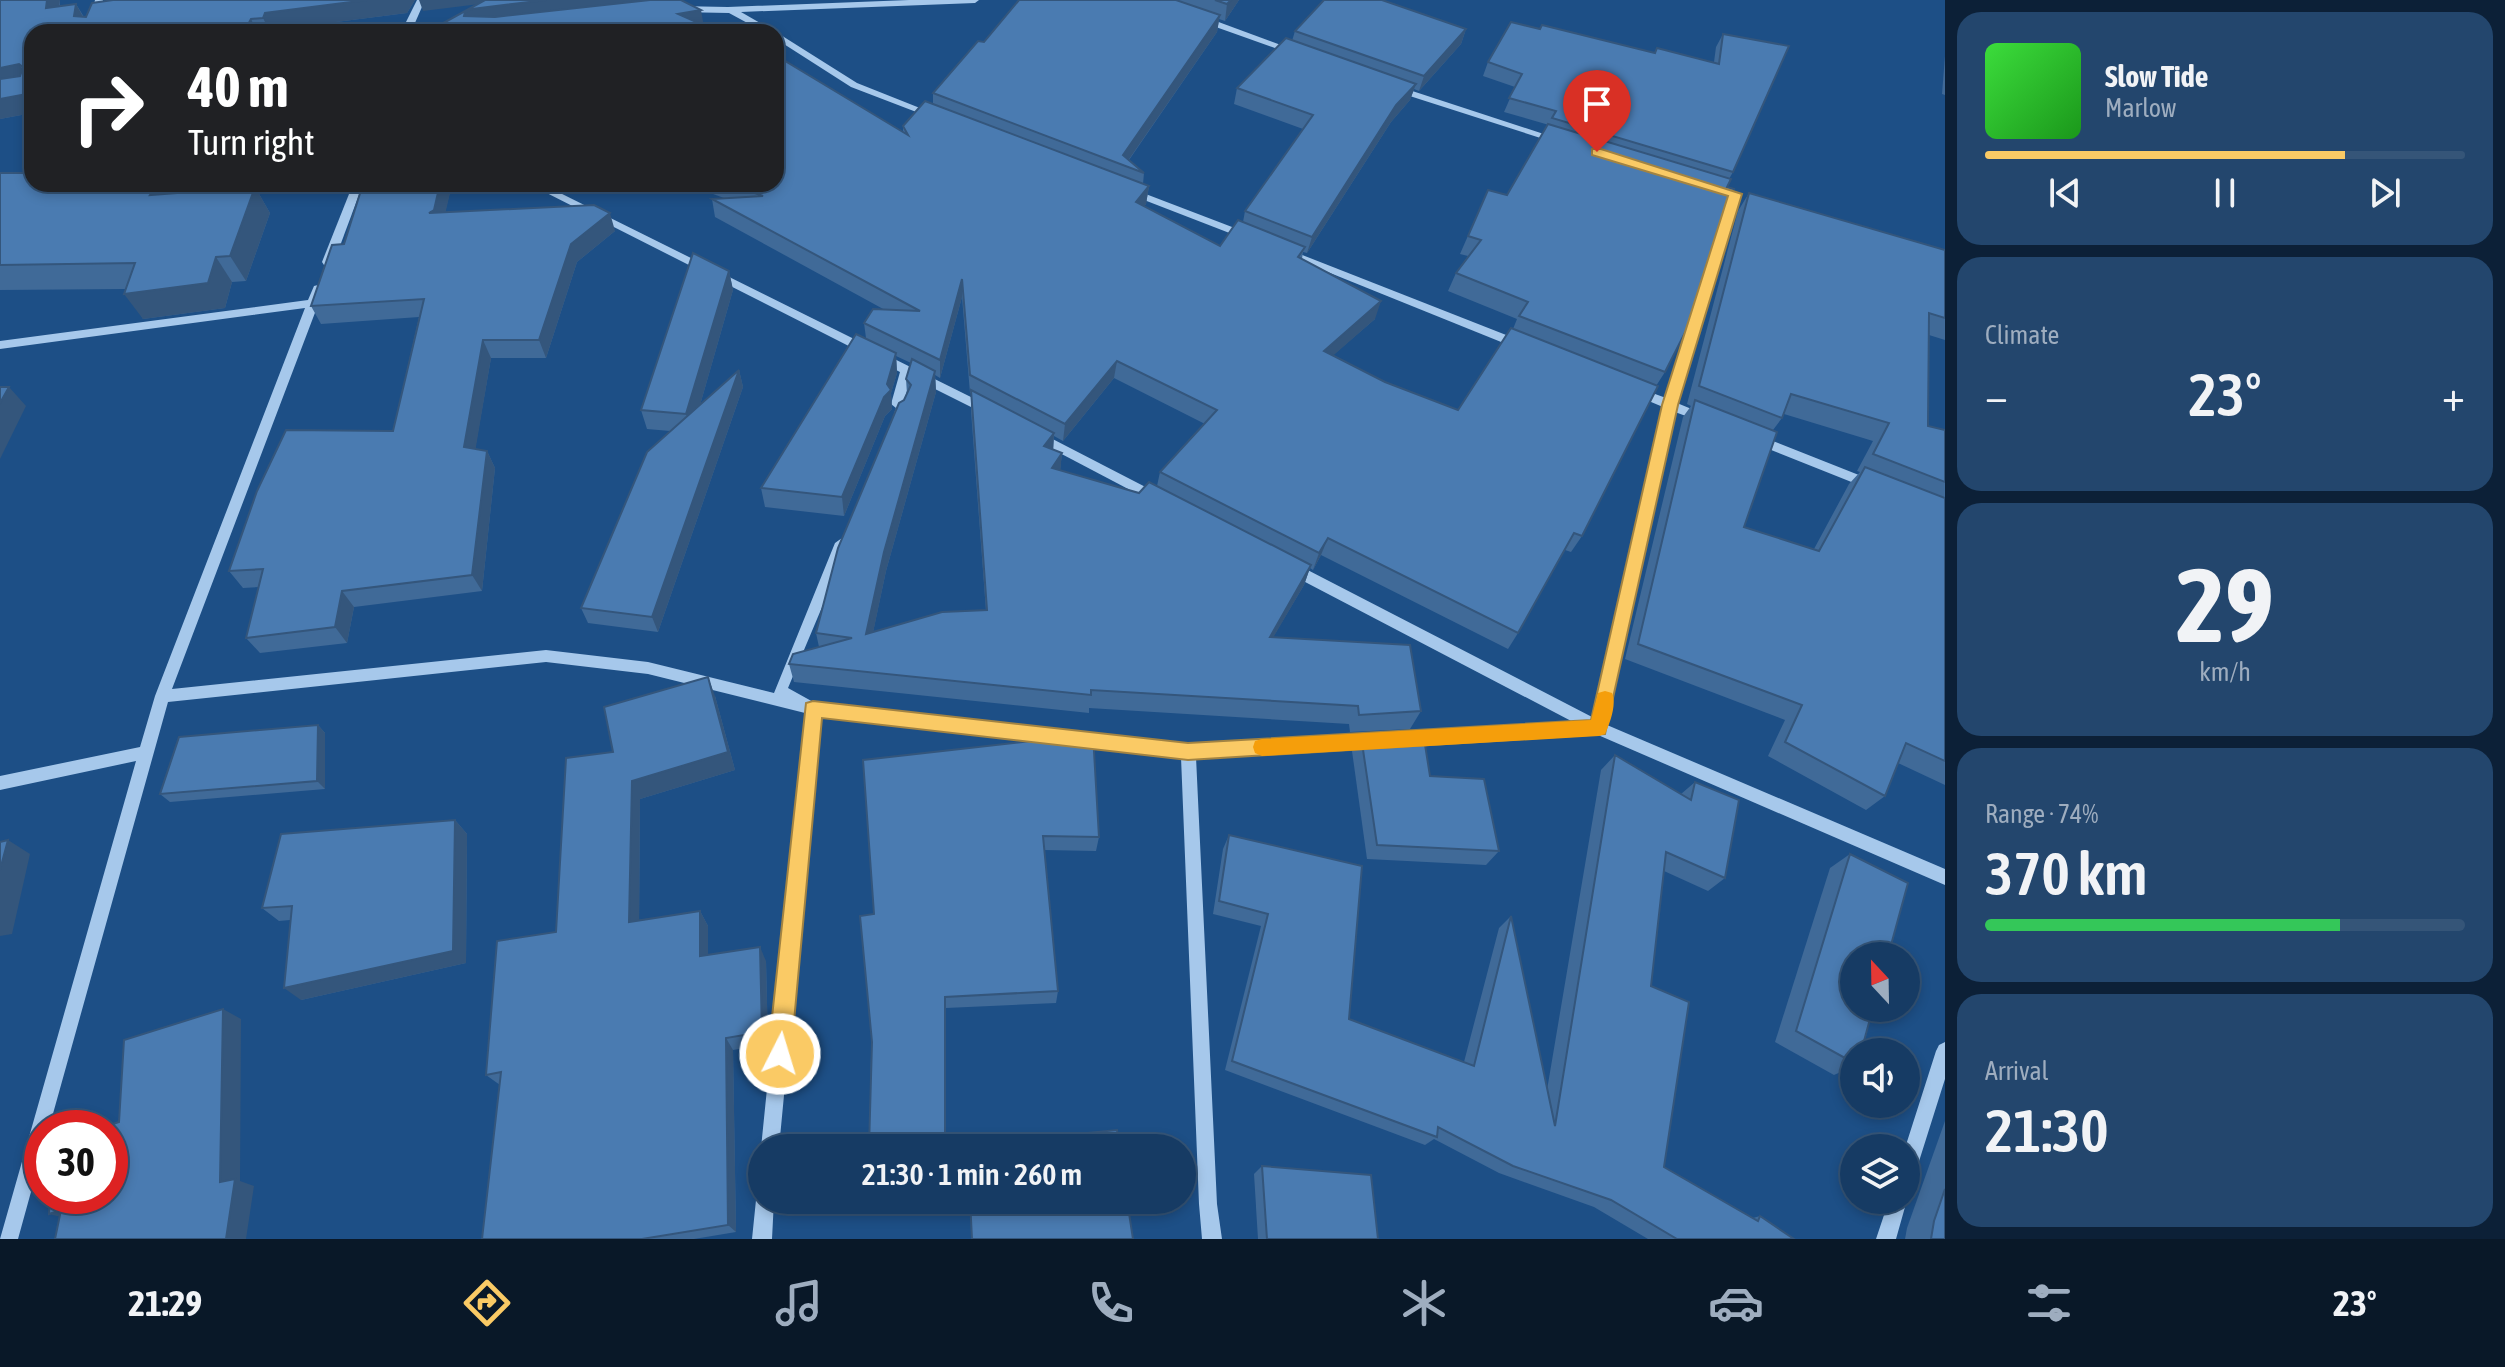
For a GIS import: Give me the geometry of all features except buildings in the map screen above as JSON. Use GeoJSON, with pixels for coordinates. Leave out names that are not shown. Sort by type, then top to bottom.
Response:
{"type":"FeatureCollection","features":[{"type":"Feature","properties":{"kind":"street"},"geometry":{"type":"LineString","coordinates":[[94,24],[99,0]]}},
{"type":"Feature","properties":{"kind":"street"},"geometry":{"type":"LineString","coordinates":[[410,24],[421,0]]}},
{"type":"Feature","properties":{"kind":"street"},"geometry":{"type":"LineString","coordinates":[[662,10],[975,0]]}},
{"type":"Feature","properties":{"kind":"street"},"geometry":{"type":"LineString","coordinates":[[728,10],[755,24]]}},
{"type":"Feature","properties":{"kind":"street"},"geometry":{"type":"LineString","coordinates":[[1196,17],[1312,59]]}},
{"type":"Feature","properties":{"kind":"street"},"geometry":{"type":"LineString","coordinates":[[784,40],[854,85],[941,118]]}},
{"type":"Feature","properties":{"kind":"street"},"geometry":{"type":"LineString","coordinates":[[1385,85],[1458,111],[1575,146]]}},
{"type":"Feature","properties":{"kind":"street"},"geometry":{"type":"LineString","coordinates":[[1115,185],[1260,242]]}},
{"type":"Feature","properties":{"kind":"street"},"geometry":{"type":"LineString","coordinates":[[1721,190],[1750,199]]}},
{"type":"Feature","properties":{"kind":"street"},"geometry":{"type":"LineString","coordinates":[[8,1239],[162,696],[355,192]]}},
{"type":"Feature","properties":{"kind":"street"},"geometry":{"type":"LineString","coordinates":[[550,192],[992,413]]}},
{"type":"Feature","properties":{"kind":"street"},"geometry":{"type":"LineString","coordinates":[[1599,728],[1670,405],[1735,194]]}},
{"type":"Feature","properties":{"kind":"street"},"geometry":{"type":"LineString","coordinates":[[1275,247],[1538,352]]}},
{"type":"Feature","properties":{"kind":"street"},"geometry":{"type":"LineString","coordinates":[[0,345],[312,303]]}},
{"type":"Feature","properties":{"kind":"street"},"geometry":{"type":"LineString","coordinates":[[888,431],[894,417],[899,417],[903,405],[897,404],[907,369]]}},
{"type":"Feature","properties":{"kind":"street"},"geometry":{"type":"LineString","coordinates":[[1626,387],[1713,422]]}},
{"type":"Feature","properties":{"kind":"street"},"geometry":{"type":"LineString","coordinates":[[1020,427],[1175,508]]}},
{"type":"Feature","properties":{"kind":"street"},"geometry":{"type":"LineString","coordinates":[[1742,434],[1887,491]]}},
{"type":"Feature","properties":{"kind":"street"},"geometry":{"type":"LineString","coordinates":[[813,709],[780,691],[846,532]]}},
{"type":"Feature","properties":{"kind":"street"},"geometry":{"type":"LineString","coordinates":[[1274,559],[1599,728],[1945,877]]}},
{"type":"Feature","properties":{"kind":"street"},"geometry":{"type":"LineString","coordinates":[[162,696],[546,656],[648,668],[813,709],[1188,751],[1599,728]]}},
{"type":"Feature","properties":{"kind":"street"},"geometry":{"type":"LineString","coordinates":[[771,1134],[813,709]]}},
{"type":"Feature","properties":{"kind":"street"},"geometry":{"type":"LineString","coordinates":[[1188,751],[1207,1189],[1212,1239]]}},
{"type":"Feature","properties":{"kind":"street"},"geometry":{"type":"LineString","coordinates":[[0,783],[146,752]]}},
{"type":"Feature","properties":{"kind":"street"},"geometry":{"type":"LineString","coordinates":[[1919,1134],[1945,1051]]}},
{"type":"Feature","properties":{"kind":"street"},"geometry":{"type":"LineString","coordinates":[[762,1239],[764,1214]]}},
{"type":"Feature","properties":{"kind":"street"},"geometry":{"type":"LineString","coordinates":[[1886,1239],[1894,1214]]}},
{"type":"Feature","properties":{"kind":"slow traffic"},"geometry":{"type":"LineString","coordinates":[[1262,747],[1599,728],[1605,699]]}},
{"type":"Feature","properties":{"kind":"route"},"geometry":{"type":"LineString","coordinates":[[780,1054],[813,709],[1188,751],[1599,728],[1670,405],[1735,194],[1597,152]]}}]}
